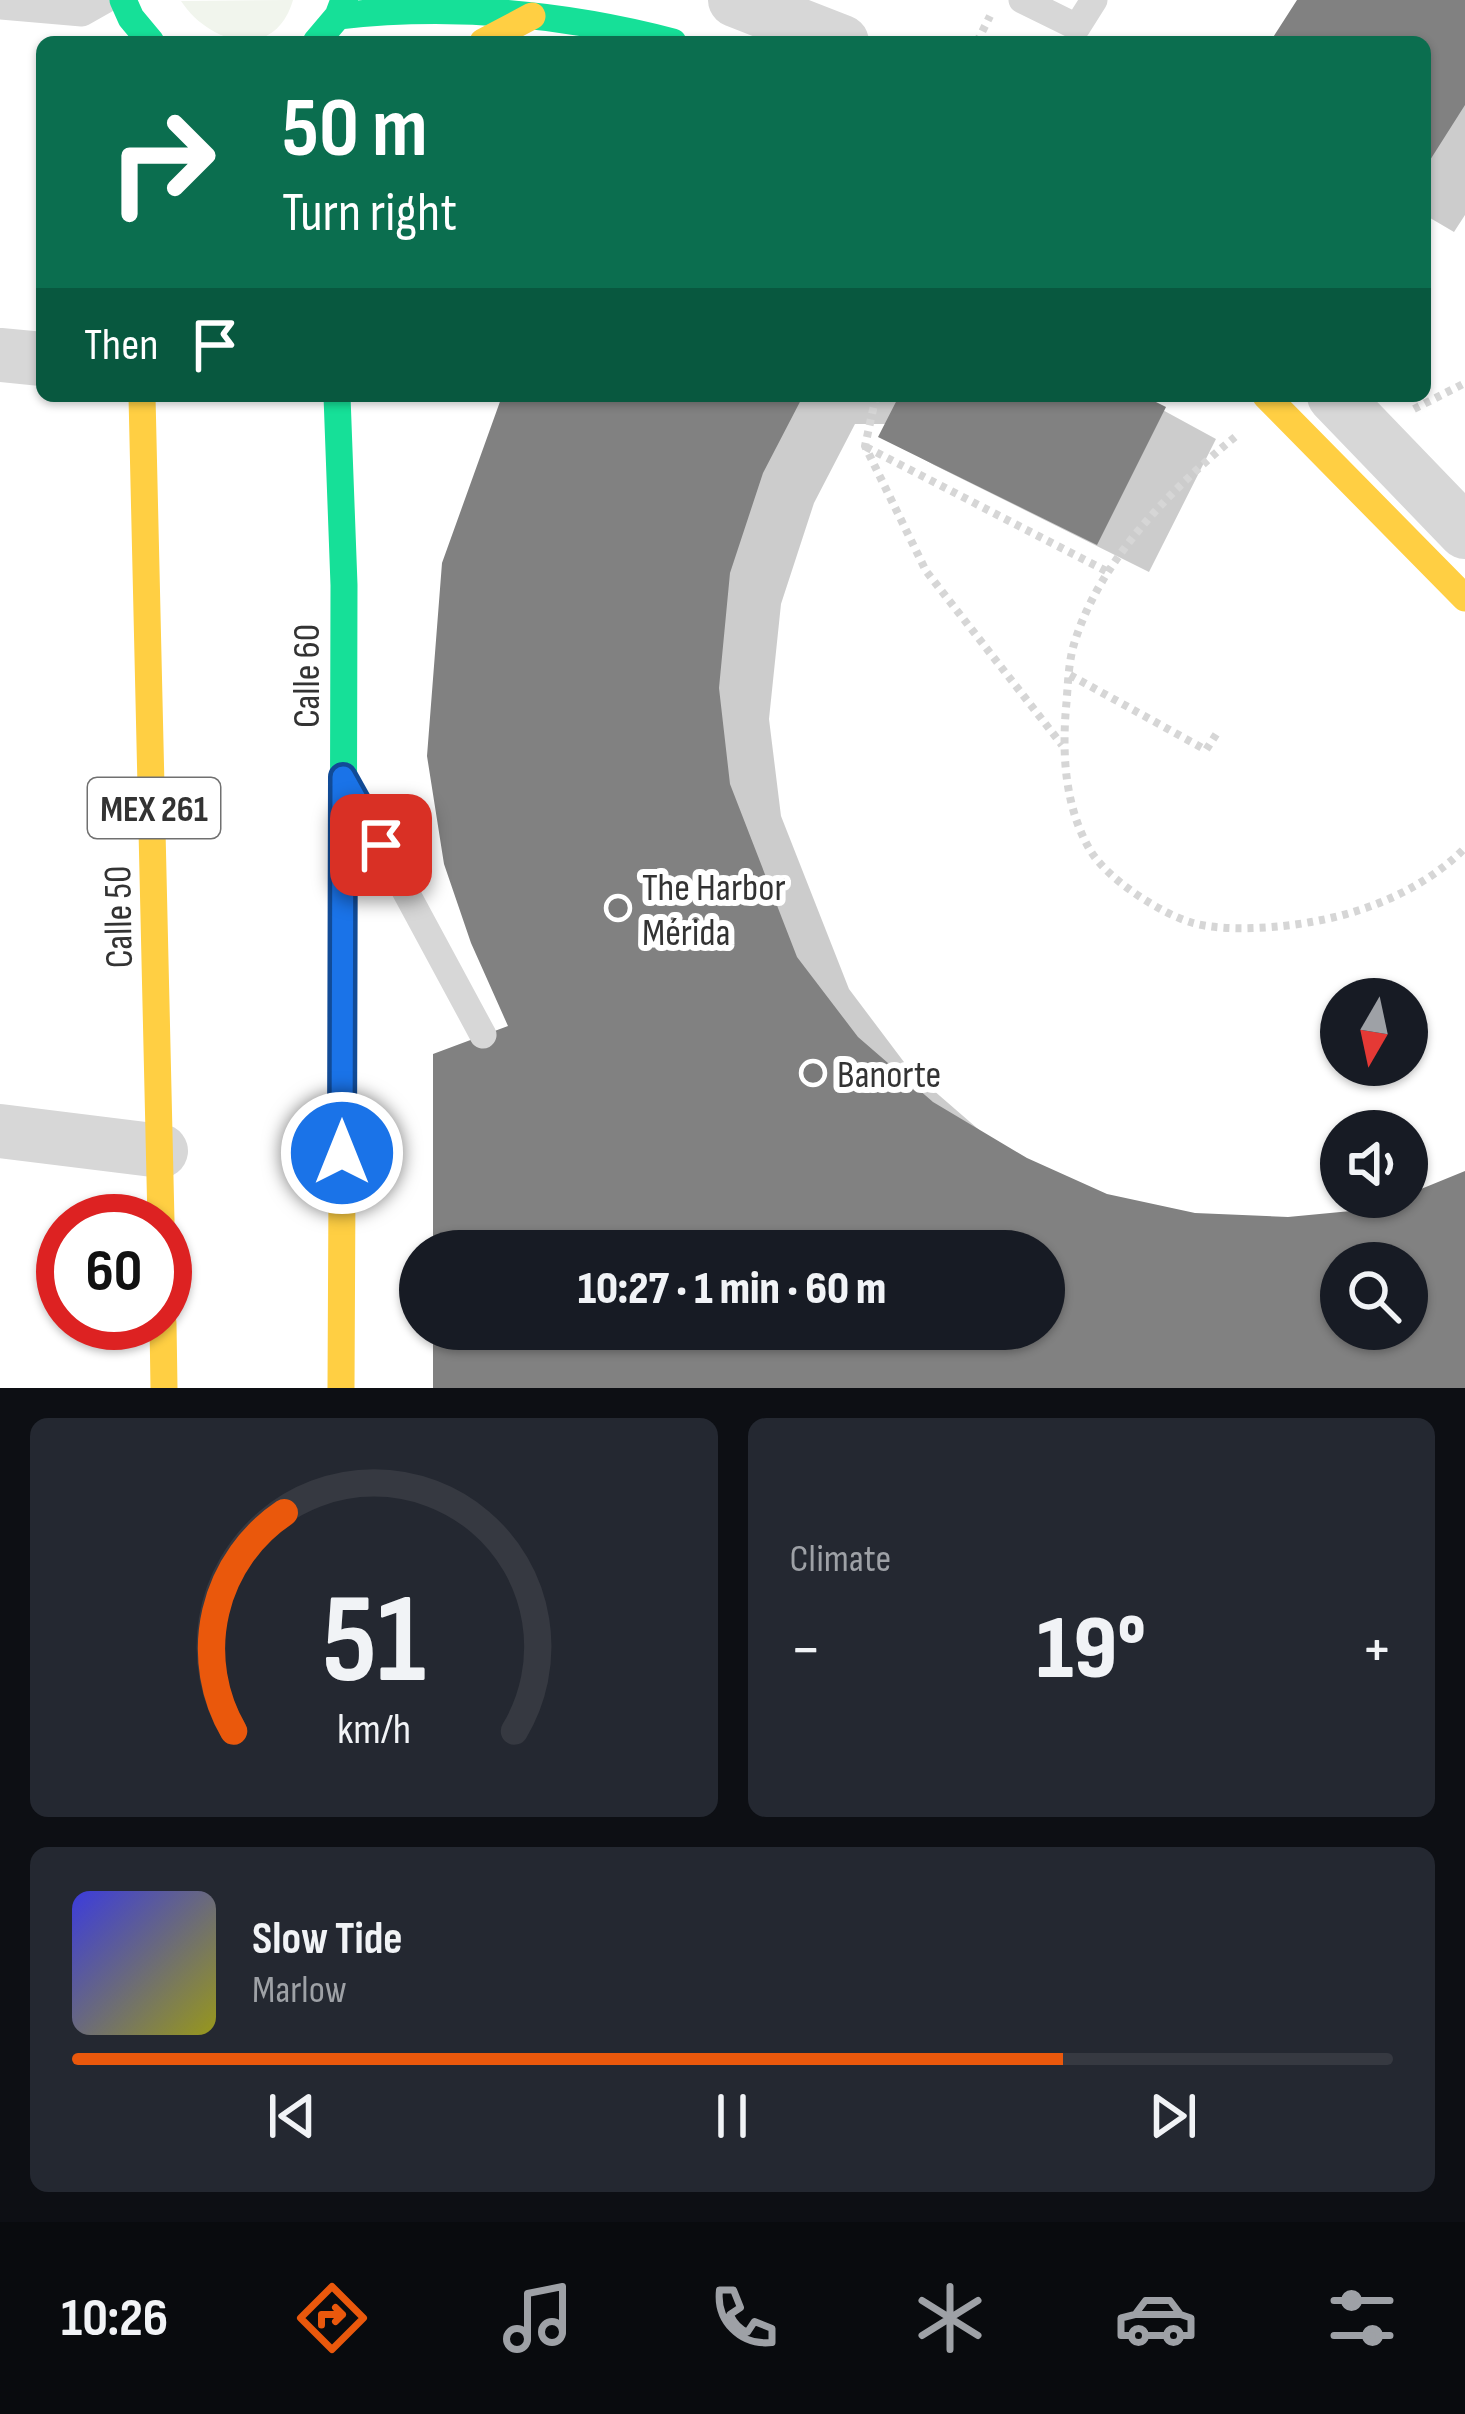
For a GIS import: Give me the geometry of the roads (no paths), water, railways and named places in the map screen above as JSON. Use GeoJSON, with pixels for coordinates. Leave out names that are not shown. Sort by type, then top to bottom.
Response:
{"type":"FeatureCollection","features":[{"type":"Feature","properties":{"kind":"main road"},"geometry":{"type":"LineString","coordinates":[[330,26],[377,9],[532,16],[651,36]]}},
{"type":"Feature","properties":{"kind":"main road"},"geometry":{"type":"LineString","coordinates":[[494,36],[532,16]]}},
{"type":"Feature","properties":{"kind":"main road","name":"Calle 50"},"geometry":{"type":"LineString","coordinates":[[142,402],[161,1194]]}},
{"type":"Feature","properties":{"kind":"main road","name":"Calle 60"},"geometry":{"type":"LineString","coordinates":[[339,402],[344,585],[341,1388]]}},
{"type":"Feature","properties":{"kind":"main road"},"geometry":{"type":"LineString","coordinates":[[1296,402],[1342,411],[1465,598]]}},
{"type":"Feature","properties":{"kind":"main road"},"geometry":{"type":"LineString","coordinates":[[163,1350],[164,1388]]}},
{"type":"Feature","properties":{"kind":"street"},"geometry":{"type":"LineString","coordinates":[[735,0],[827,36]]}},
{"type":"Feature","properties":{"kind":"street"},"geometry":{"type":"LineString","coordinates":[[0,355],[36,358]]}},
{"type":"Feature","properties":{"kind":"street"},"geometry":{"type":"LineString","coordinates":[[1342,411],[1465,532]]}},
{"type":"Feature","properties":{"kind":"street"},"geometry":{"type":"LineString","coordinates":[[0,1131],[160,1151]]}},
{"type":"Feature","properties":{"kind":"lane"},"geometry":{"type":"LineString","coordinates":[[0,7],[82,13],[105,0]]}},
{"type":"Feature","properties":{"kind":"lane"},"geometry":{"type":"LineString","coordinates":[[1022,0],[1077,27],[1094,0]]}},
{"type":"Feature","properties":{"kind":"lane"},"geometry":{"type":"LineString","coordinates":[[343,777],[483,1035]]}},
{"type":"Feature","properties":{"kind":"place","name":"The Harbor Mérida"},"geometry":{"type":"Point","coordinates":[618,908]}},
{"type":"Feature","properties":{"kind":"place","name":"Banorte"},"geometry":{"type":"Point","coordinates":[813,1073]}}]}
